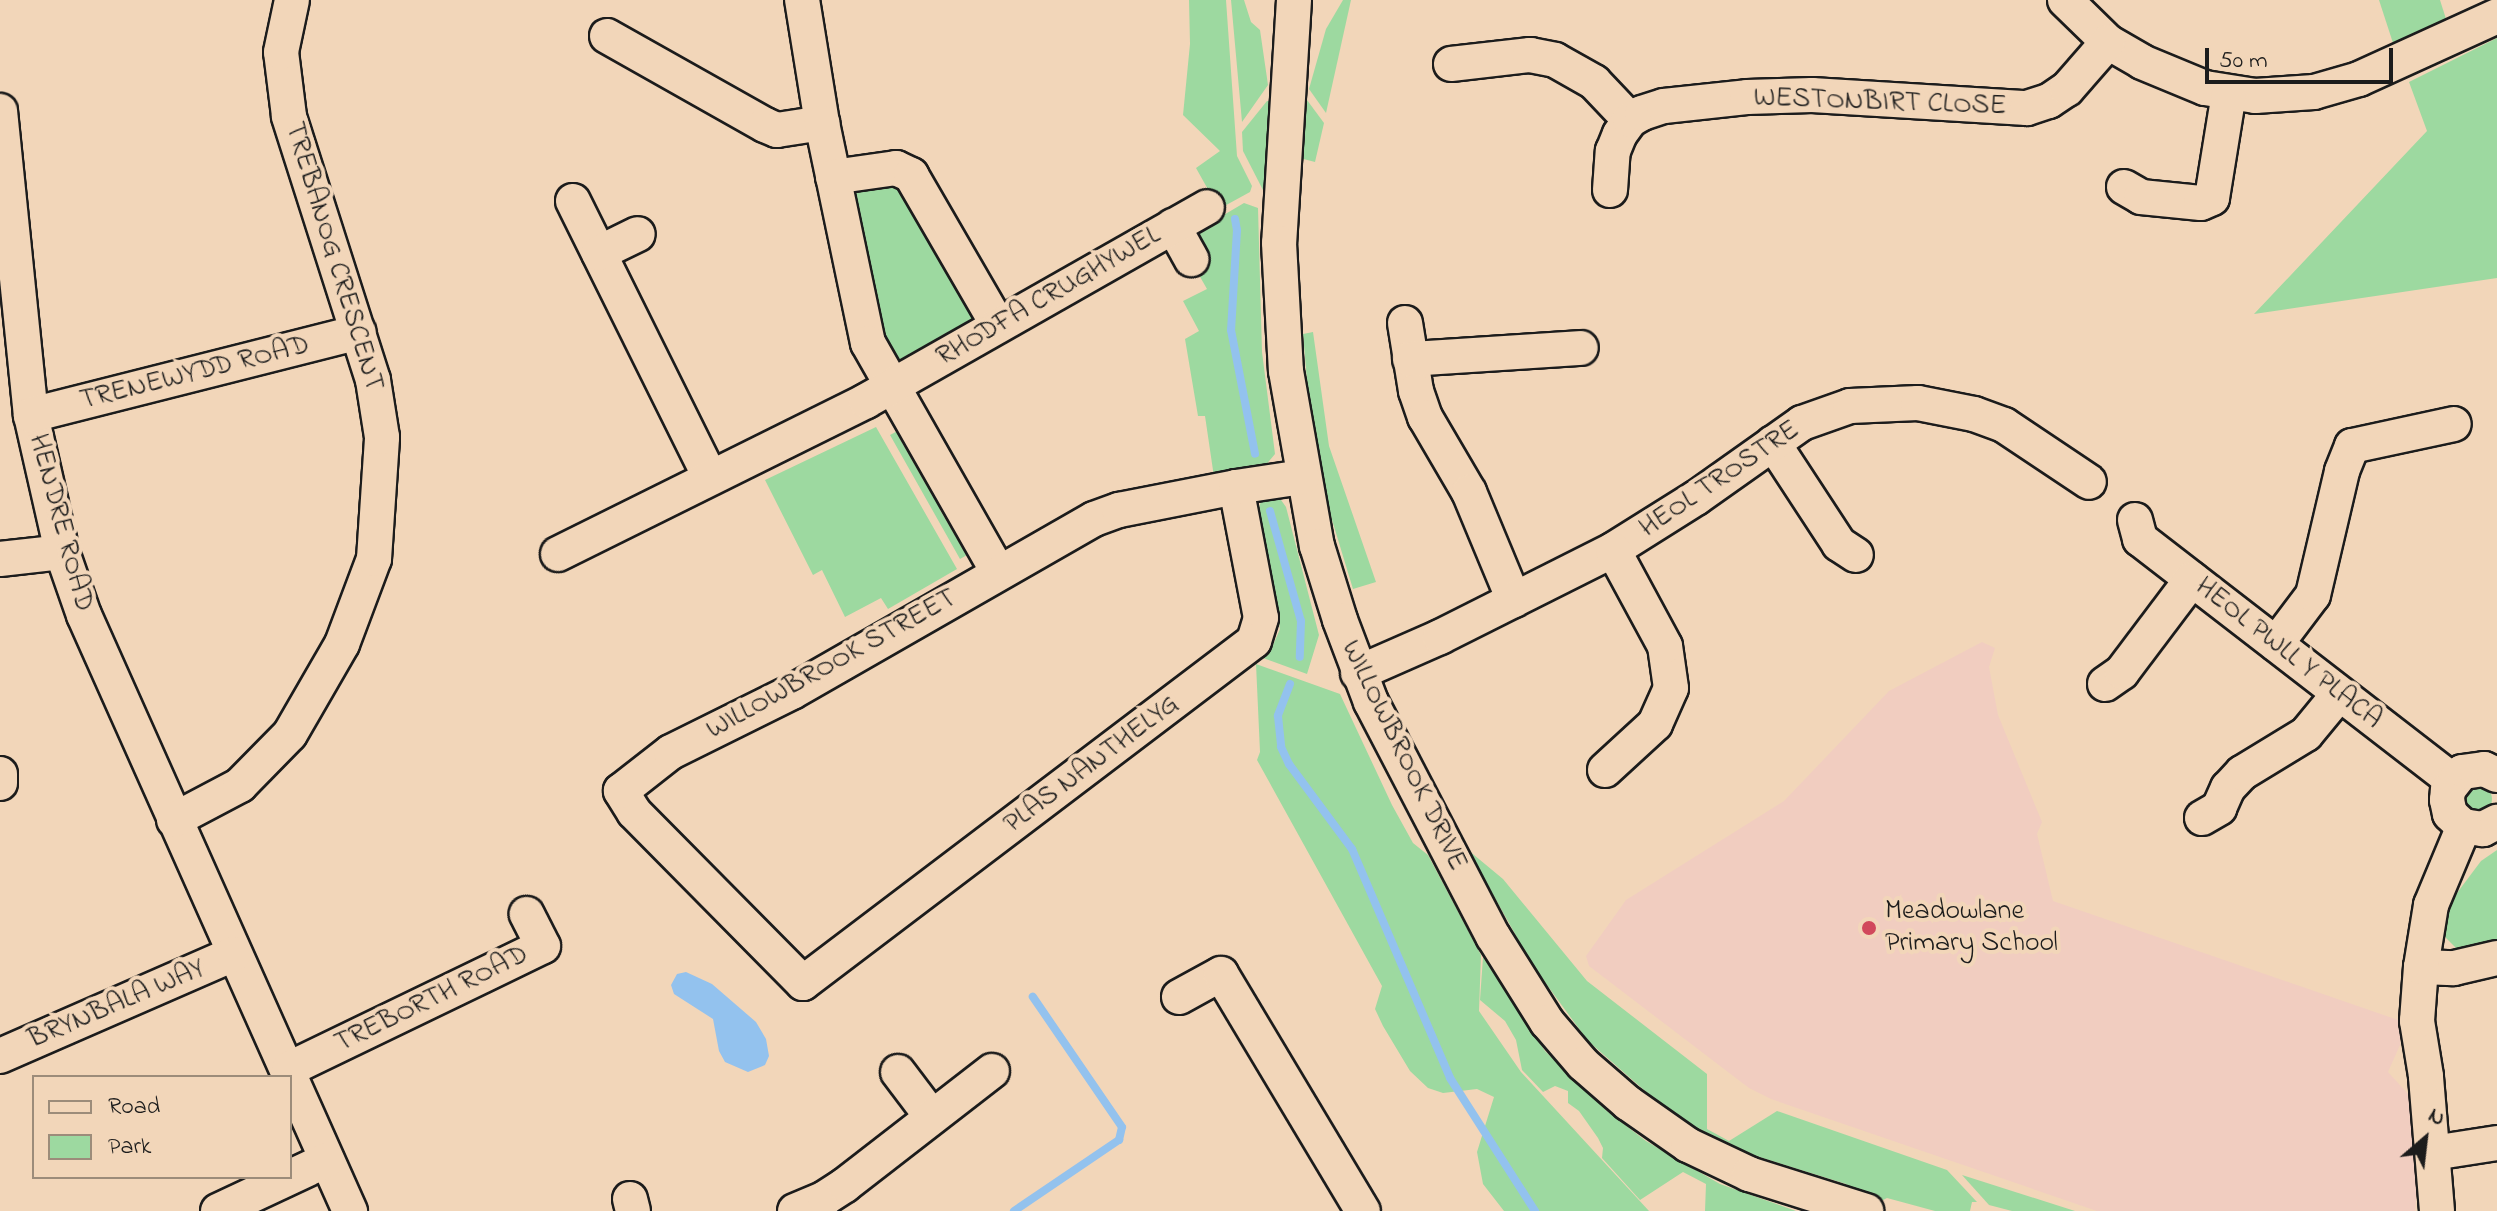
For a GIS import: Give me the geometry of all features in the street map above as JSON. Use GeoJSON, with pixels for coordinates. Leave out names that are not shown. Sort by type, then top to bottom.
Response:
{"type":"FeatureCollection","features":[{"type":"Feature","properties":{"kind":"street","name":"TREBANOG CRESCENT"},"geometry":{"type":"LineString","coordinates":[[174,820],[240,785],[272,755],[314,697],[360,604],[374,559],[382,437],[373,380],[289,116],[281,52],[292,0]]}},
{"type":"Feature","properties":{"kind":"street"},"geometry":{"type":"LineString","coordinates":[[802,0],[822,123],[868,343],[998,572]]}},
{"type":"Feature","properties":{"kind":"street","name":"WILLOWBROOK DRIVE"},"geometry":{"type":"LineString","coordinates":[[1294,0],[1281,201],[1280,304],[1290,414],[1327,581],[1358,673],[1432,824],[1493,936],[1547,1022],[1583,1064],[1628,1103],[1688,1145],[1749,1174],[1866,1211]]}},
{"type":"Feature","properties":{"kind":"street"},"geometry":{"type":"LineString","coordinates":[[2065,0],[2108,42],[2180,80],[2229,93],[2255,96],[2314,92],[2359,79],[2497,16]]}},
{"type":"Feature","properties":{"kind":"street"},"geometry":{"type":"LineString","coordinates":[[607,36],[777,130],[822,123]]}},
{"type":"Feature","properties":{"kind":"street","name":"WESTONBIRT CLOSE"},"geometry":{"type":"LineString","coordinates":[[1630,120],[1664,106],[1812,95],[2027,108],[2049,101],[2067,89],[2108,42]]}},
{"type":"Feature","properties":{"kind":"street"},"geometry":{"type":"LineString","coordinates":[[1451,64],[1509,56],[1555,60],[1594,82],[1630,120],[1613,151],[1610,190]]}},
{"type":"Feature","properties":{"kind":"street"},"geometry":{"type":"LineString","coordinates":[[2124,187],[2141,197],[2201,203],[2212,198],[2229,93]]}},
{"type":"Feature","properties":{"kind":"street","name":"HENDRE ROAD"},"geometry":{"type":"LineString","coordinates":[[0,111],[8,292],[31,415],[62,552],[84,615],[234,954],[292,1075]]}},
{"type":"Feature","properties":{"kind":"street"},"geometry":{"type":"LineString","coordinates":[[833,177],[896,168],[911,175],[998,325]]}},
{"type":"Feature","properties":{"kind":"street"},"geometry":{"type":"LineString","coordinates":[[573,201],[710,477]]}},
{"type":"Feature","properties":{"kind":"street","name":"RHODFA CRUGHYWEL"},"geometry":{"type":"LineString","coordinates":[[558,554],[892,387],[1207,207]]}},
{"type":"Feature","properties":{"kind":"street"},"geometry":{"type":"LineString","coordinates":[[1173,226],[1191,259]]}},
{"type":"Feature","properties":{"kind":"street"},"geometry":{"type":"LineString","coordinates":[[599,253],[638,234]]}},
{"type":"Feature","properties":{"kind":"street"},"geometry":{"type":"LineString","coordinates":[[1405,323],[1410,359],[1425,417],[1469,492],[1514,600]]}},
{"type":"Feature","properties":{"kind":"street","name":"TRENEWYDD ROAD"},"geometry":{"type":"LineString","coordinates":[[31,415],[359,332]]}},
{"type":"Feature","properties":{"kind":"street"},"geometry":{"type":"LineString","coordinates":[[1410,359],[1581,348]]}},
{"type":"Feature","properties":{"kind":"street","name":"HEOL TROSTRE"},"geometry":{"type":"LineString","coordinates":[[1358,673],[1613,550],[1696,498],[1802,423],[1850,406],[1918,403],[1974,414],[2004,425],[2089,482]]}},
{"type":"Feature","properties":{"kind":"street"},"geometry":{"type":"LineString","coordinates":[[2276,644],[2313,595],[2342,471],[2352,446],[2454,424]]}},
{"type":"Feature","properties":{"kind":"street"},"geometry":{"type":"LineString","coordinates":[[1773,443],[1839,544],[1856,555]]}},
{"type":"Feature","properties":{"kind":"street","name":"WILLOWBROOK STREET"},"geometry":{"type":"LineString","coordinates":[[803,983],[634,812],[613,799],[671,752],[792,692],[1094,519],[1119,510],[1302,477]]}},
{"type":"Feature","properties":{"kind":"street","name":"PLAS NANTHELYG"},"geometry":{"type":"LineString","coordinates":[[803,983],[1254,641],[1261,618],[1236,487]]}},
{"type":"Feature","properties":{"kind":"street","name":"HEOL PWLL Y PLACA"},"geometry":{"type":"LineString","coordinates":[[2135,520],[2140,539],[2453,781]]}},
{"type":"Feature","properties":{"kind":"street"},"geometry":{"type":"LineString","coordinates":[[1605,770],[1655,724],[1671,688],[1665,646],[1613,550]]}},
{"type":"Feature","properties":{"kind":"street"},"geometry":{"type":"LineString","coordinates":[[0,559],[62,552]]}},
{"type":"Feature","properties":{"kind":"street"},"geometry":{"type":"LineString","coordinates":[[2105,684],[2122,672],[2192,579]]}},
{"type":"Feature","properties":{"kind":"street"},"geometry":{"type":"LineString","coordinates":[[2202,818],[2219,808],[2228,788],[2242,773],[2306,734],[2339,694]]}},
{"type":"Feature","properties":{"kind":"street"},"geometry":{"type":"LineString","coordinates":[[2437,1211],[2418,1033],[2421,967],[2431,905],[2481,824],[2450,814],[2447,800],[2453,781],[2473,768],[2497,775]]}},
{"type":"Feature","properties":{"kind":"street"},"geometry":{"type":"LineString","coordinates":[[0,774],[0,783]]}},
{"type":"Feature","properties":{"kind":"street","name":"TREBORTH ROAD"},"geometry":{"type":"LineString","coordinates":[[289,1069],[543,946],[527,914]]}},
{"type":"Feature","properties":{"kind":"street","name":"BRYNBALA WAY"},"geometry":{"type":"LineString","coordinates":[[0,1056],[234,954]]}},
{"type":"Feature","properties":{"kind":"street"},"geometry":{"type":"LineString","coordinates":[[2421,967],[2454,968],[2497,958]]}},
{"type":"Feature","properties":{"kind":"street"},"geometry":{"type":"LineString","coordinates":[[1179,997],[1221,974],[1363,1211]]}},
{"type":"Feature","properties":{"kind":"street"},"geometry":{"type":"LineString","coordinates":[[795,1211],[825,1198],[992,1071]]}},
{"type":"Feature","properties":{"kind":"street"},"geometry":{"type":"LineString","coordinates":[[898,1072],[932,1117]]}},
{"type":"Feature","properties":{"kind":"street","name":"HENDRE ROAD"},"geometry":{"type":"LineString","coordinates":[[292,1076],[350,1211]]}},
{"type":"Feature","properties":{"kind":"street"},"geometry":{"type":"LineString","coordinates":[[2433,1153],[2497,1143]]}},
{"type":"Feature","properties":{"kind":"street"},"geometry":{"type":"LineString","coordinates":[[292,1176],[327,1160]]}},
{"type":"Feature","properties":{"kind":"street"},"geometry":{"type":"LineString","coordinates":[[218,1211],[286,1179]]}},
{"type":"Feature","properties":{"kind":"shaded area","name":"Meadowlane Primary School"},"geometry":{"type":"Polygon","coordinates":[[[1982,642],[1995,648],[1989,667],[1998,715],[2042,822],[2037,834],[2053,901],[2401,1021],[2400,1045],[2388,1072],[2409,1095],[2417,1191],[2415,1211],[2097,1211],[1771,1099],[1749,1088],[1589,966],[1586,956],[1626,900],[1784,801],[1889,691],[1982,642]]]}},
{"type":"Feature","properties":{"kind":"green space"},"geometry":{"type":"Polygon","coordinates":[[[1189,0],[1226,0],[1237,156],[1252,186],[1250,192],[1219,209],[1196,168],[1220,151],[1183,115],[1190,44],[1189,0]]]}},
{"type":"Feature","properties":{"kind":"green space"},"geometry":{"type":"Polygon","coordinates":[[[1231,0],[1244,0],[1251,22],[1260,30],[1268,85],[1242,122],[1231,0]]]}},
{"type":"Feature","properties":{"kind":"green space"},"geometry":{"type":"Polygon","coordinates":[[[1343,0],[1351,0],[1326,113],[1309,89],[1326,29],[1343,0]]]}},
{"type":"Feature","properties":{"kind":"green space"},"geometry":{"type":"Polygon","coordinates":[[[2379,0],[2440,0],[2446,19],[2393,43],[2379,0]]]}},
{"type":"Feature","properties":{"kind":"green space"},"geometry":{"type":"Polygon","coordinates":[[[2497,38],[2497,278],[2254,314],[2427,131],[2409,82],[2497,38]]]}},
{"type":"Feature","properties":{"kind":"green space"},"geometry":{"type":"Polygon","coordinates":[[[1307,100],[1324,123],[1315,162],[1296,157],[1301,101],[1307,100]]]}},
{"type":"Feature","properties":{"kind":"green space"},"geometry":{"type":"Polygon","coordinates":[[[1267,101],[1274,101],[1265,194],[1243,151],[1242,132],[1267,101]]]}},
{"type":"Feature","properties":{"kind":"green space"},"geometry":{"type":"Polygon","coordinates":[[[890,179],[910,192],[906,203],[950,280],[962,282],[977,310],[975,321],[905,361],[894,358],[877,326],[853,197],[858,185],[890,179]]]}},
{"type":"Feature","properties":{"kind":"green space"},"geometry":{"type":"Polygon","coordinates":[[[1244,203],[1258,208],[1262,352],[1275,454],[1265,466],[1214,477],[1205,416],[1198,416],[1185,339],[1199,331],[1183,301],[1207,289],[1199,275],[1200,267],[1210,262],[1198,241],[1200,229],[1244,203]]]}},
{"type":"Feature","properties":{"kind":"green space"},"geometry":{"type":"Polygon","coordinates":[[[1313,332],[1329,446],[1376,582],[1353,589],[1329,510],[1309,405],[1303,334],[1313,332]]]}},
{"type":"Feature","properties":{"kind":"green space"},"geometry":{"type":"Polygon","coordinates":[[[876,427],[957,569],[888,609],[881,598],[845,617],[822,570],[813,575],[765,480],[876,427]]]}},
{"type":"Feature","properties":{"kind":"green space"},"geometry":{"type":"Polygon","coordinates":[[[903,428],[906,435],[900,439],[933,497],[940,494],[948,505],[940,510],[963,549],[970,545],[974,551],[960,559],[890,435],[903,428]]]}},
{"type":"Feature","properties":{"kind":"green space"},"geometry":{"type":"Polygon","coordinates":[[[1281,500],[1286,507],[1319,635],[1307,674],[1263,658],[1270,652],[1280,629],[1259,508],[1261,501],[1281,500]]]}},
{"type":"Feature","properties":{"kind":"green space"},"geometry":{"type":"Polygon","coordinates":[[[1256,664],[1340,694],[1392,805],[1413,843],[1428,855],[1481,955],[1479,1011],[1521,1072],[1649,1211],[1504,1211],[1483,1184],[1477,1152],[1494,1097],[1477,1089],[1443,1093],[1428,1088],[1410,1071],[1383,1026],[1375,1009],[1382,986],[1257,760],[1260,752],[1256,664]]]}},
{"type":"Feature","properties":{"kind":"green space"},"geometry":{"type":"Polygon","coordinates":[[[2479,786],[2488,790],[2492,799],[2488,808],[2479,812],[2470,808],[2466,799],[2470,790],[2479,786]]]}},
{"type":"Feature","properties":{"kind":"green space"},"geometry":{"type":"Polygon","coordinates":[[[1468,850],[1503,879],[1587,981],[1707,1074],[1707,1129],[1729,1141],[1777,1111],[1947,1170],[1977,1202],[1972,1202],[1970,1211],[1935,1211],[1887,1198],[1881,1201],[1852,1192],[1846,1184],[1746,1153],[1691,1125],[1653,1098],[1588,1041],[1533,966],[1468,850]]]}},
{"type":"Feature","properties":{"kind":"green space"},"geometry":{"type":"Polygon","coordinates":[[[2497,850],[2497,939],[2457,949],[2443,935],[2451,901],[2481,861],[2497,850]]]}},
{"type":"Feature","properties":{"kind":"green space"},"geometry":{"type":"Polygon","coordinates":[[[1483,957],[1545,1051],[1607,1111],[1646,1141],[1720,1184],[1796,1211],[1705,1211],[1706,1184],[1683,1172],[1640,1200],[1602,1158],[1603,1148],[1598,1138],[1579,1111],[1568,1103],[1568,1091],[1555,1086],[1543,1092],[1522,1070],[1516,1040],[1505,1021],[1480,1000],[1483,957]]]}},
{"type":"Feature","properties":{"kind":"green space"},"geometry":{"type":"Polygon","coordinates":[[[1962,1175],[2075,1211],[2012,1211],[1989,1205],[1962,1175]]]}},
{"type":"Feature","properties":{"kind":"water"},"geometry":{"type":"Polygon","coordinates":[[[686,972],[712,984],[756,1022],[766,1039],[769,1056],[765,1065],[748,1072],[725,1062],[719,1051],[713,1019],[674,994],[671,985],[677,974],[686,972]]]}},
{"type":"Feature","properties":{"kind":"waterway"},"geometry":{"type":"LineString","coordinates":[[1235,219],[1231,330],[1255,454]]}},
{"type":"Feature","properties":{"kind":"waterway"},"geometry":{"type":"LineString","coordinates":[[1270,511],[1301,621],[1300,657]]}},
{"type":"Feature","properties":{"kind":"waterway"},"geometry":{"type":"LineString","coordinates":[[1290,684],[1278,716],[1281,747],[1289,764],[1352,849],[1450,1078],[1535,1211]]}},
{"type":"Feature","properties":{"kind":"waterway"},"geometry":{"type":"LineString","coordinates":[[1014,1211],[1119,1140],[1122,1127],[1033,997]]}},
{"type":"Feature","properties":{"kind":"place","name":"Meadowlane Primary School"},"geometry":{"type":"Point","coordinates":[1869,928]}}]}
